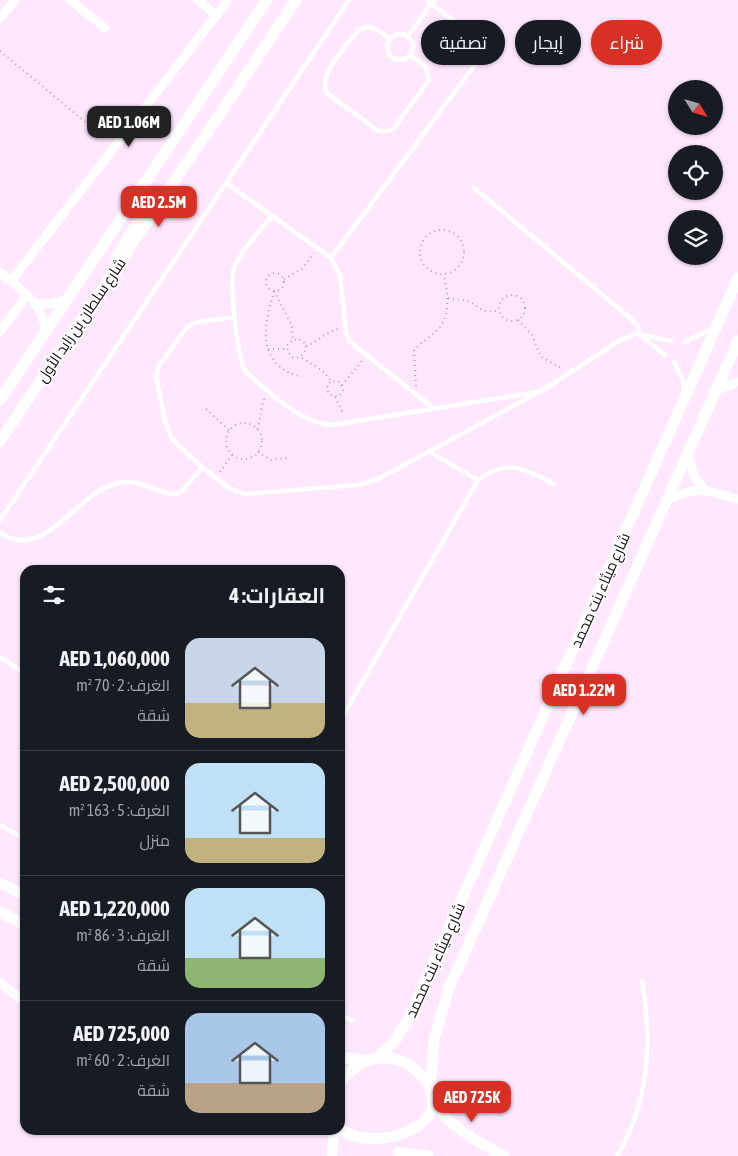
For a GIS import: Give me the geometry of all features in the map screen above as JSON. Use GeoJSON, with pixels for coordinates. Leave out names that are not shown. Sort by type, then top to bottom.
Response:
{"type":"FeatureCollection","features":[{"type":"Feature","properties":{"kind":"main road","name":"شارع سلطان بن زايد الأول"},"geometry":{"type":"LineString","coordinates":[[0,400],[267,0]]}},
{"type":"Feature","properties":{"kind":"main road","name":"شارع سلطان بن زايد الأول"},"geometry":{"type":"LineString","coordinates":[[0,441],[296,0]]}},
{"type":"Feature","properties":{"kind":"main road"},"geometry":{"type":"LineString","coordinates":[[109,278],[123,242],[151,200],[150,193],[142,186]]}},
{"type":"Feature","properties":{"kind":"main road","name":"شارع ميثاء بنت محمد"},"geometry":{"type":"LineString","coordinates":[[345,1077],[352,1068],[371,1059],[394,1042],[407,1022],[738,278]]}},
{"type":"Feature","properties":{"kind":"main road","name":"شارع ميثاء بنت محمد"},"geometry":{"type":"LineString","coordinates":[[391,1155],[417,1141],[430,1120],[434,1039],[449,988],[736,345]]}},
{"type":"Feature","properties":{"kind":"main road"},"geometry":{"type":"LineString","coordinates":[[0,883],[20,893]]}},
{"type":"Feature","properties":{"kind":"main road"},"geometry":{"type":"LineString","coordinates":[[0,912],[20,922]]}},
{"type":"Feature","properties":{"kind":"main road"},"geometry":{"type":"LineString","coordinates":[[345,1058],[396,1059],[414,1068],[421,1075],[431,1096],[460,1131],[504,1156]]}},
{"type":"Feature","properties":{"kind":"main road"},"geometry":{"type":"LineString","coordinates":[[332,1156],[334,1135]]}},
{"type":"Feature","properties":{"kind":"main road"},"geometry":{"type":"LineString","coordinates":[[344,1135],[361,1150]]}},
{"type":"Feature","properties":{"kind":"main road"},"geometry":{"type":"LineString","coordinates":[[391,1155],[428,1156]]}},
{"type":"Feature","properties":{"kind":"street"},"geometry":{"type":"LineString","coordinates":[[0,18],[15,0]]}},
{"type":"Feature","properties":{"kind":"street"},"geometry":{"type":"LineString","coordinates":[[70,0],[105,28]]}},
{"type":"Feature","properties":{"kind":"street"},"geometry":{"type":"LineString","coordinates":[[198,0],[217,16]]}},
{"type":"Feature","properties":{"kind":"street"},"geometry":{"type":"LineString","coordinates":[[11,281],[228,0]]}},
{"type":"Feature","properties":{"kind":"street"},"geometry":{"type":"LineString","coordinates":[[0,272],[37,304],[44,320],[45,332]]}},
{"type":"Feature","properties":{"kind":"street"},"geometry":{"type":"LineString","coordinates":[[0,332],[26,295]]}},
{"type":"Feature","properties":{"kind":"street"},"geometry":{"type":"LineString","coordinates":[[37,304],[52,304],[67,299]]}},
{"type":"Feature","properties":{"kind":"street"},"geometry":{"type":"LineString","coordinates":[[736,345],[738,362]]}},
{"type":"Feature","properties":{"kind":"street"},"geometry":{"type":"LineString","coordinates":[[714,391],[738,382]]}},
{"type":"Feature","properties":{"kind":"street"},"geometry":{"type":"LineString","coordinates":[[688,451],[694,477],[705,490]]}},
{"type":"Feature","properties":{"kind":"street"},"geometry":{"type":"LineString","coordinates":[[665,501],[690,490],[705,490],[738,499]]}},
{"type":"Feature","properties":{"kind":"street"},"geometry":{"type":"LineString","coordinates":[[0,984],[20,998]]}},
{"type":"Feature","properties":{"kind":"lane"},"geometry":{"type":"LineString","coordinates":[[0,520],[349,0]]}},
{"type":"Feature","properties":{"kind":"lane"},"geometry":{"type":"LineString","coordinates":[[331,258],[485,51],[482,43],[431,1],[408,36]]}},
{"type":"Feature","properties":{"kind":"lane"},"geometry":{"type":"LineString","coordinates":[[390,38],[372,27],[358,30],[326,74],[324,84],[327,93],[378,131],[393,129],[429,80],[426,67],[410,55]]}},
{"type":"Feature","properties":{"kind":"lane"},"geometry":{"type":"LineString","coordinates":[[400,34],[408,36],[413,47],[410,55],[402,60],[390,56],[387,47],[390,38],[400,34]]}},
{"type":"Feature","properties":{"kind":"lane"},"geometry":{"type":"LineString","coordinates":[[226,184],[331,258],[340,275],[345,328],[350,342],[432,407]]}},
{"type":"Feature","properties":{"kind":"lane"},"geometry":{"type":"LineString","coordinates":[[474,188],[630,317],[639,327],[640,334],[665,355]]}},
{"type":"Feature","properties":{"kind":"lane"},"geometry":{"type":"LineString","coordinates":[[271,217],[234,270],[235,317],[243,368],[270,391],[315,423],[332,425],[432,407],[541,391]]}},
{"type":"Feature","properties":{"kind":"lane"},"geometry":{"type":"LineString","coordinates":[[235,317],[190,324],[156,372],[169,434],[215,478],[234,491],[244,494],[358,485],[376,480],[541,391],[623,339],[640,334],[671,342]]}},
{"type":"Feature","properties":{"kind":"lane"},"geometry":{"type":"LineString","coordinates":[[684,343],[701,336],[718,324]]}},
{"type":"Feature","properties":{"kind":"lane"},"geometry":{"type":"LineString","coordinates":[[674,362],[682,378],[685,398]]}},
{"type":"Feature","properties":{"kind":"lane"},"geometry":{"type":"LineString","coordinates":[[430,452],[478,480]]}},
{"type":"Feature","properties":{"kind":"lane"},"geometry":{"type":"LineString","coordinates":[[345,712],[478,480],[505,468],[516,466],[554,484]]}},
{"type":"Feature","properties":{"kind":"lane"},"geometry":{"type":"LineString","coordinates":[[0,533],[17,541],[34,539],[97,492],[114,484],[142,483],[170,494],[177,494],[184,489],[202,467]]}},
{"type":"Feature","properties":{"kind":"lane"},"geometry":{"type":"LineString","coordinates":[[0,656],[20,670]]}},
{"type":"Feature","properties":{"kind":"lane"},"geometry":{"type":"LineString","coordinates":[[0,825],[20,836]]}},
{"type":"Feature","properties":{"kind":"lane"},"geometry":{"type":"LineString","coordinates":[[617,1156],[639,1104],[646,1068],[648,1029],[642,980]]}},
{"type":"Feature","properties":{"kind":"lane"},"geometry":{"type":"LineString","coordinates":[[345,1017],[352,1021]]}},
{"type":"Feature","properties":{"kind":"path"},"geometry":{"type":"LineString","coordinates":[[0,51],[115,146]]}},
{"type":"Feature","properties":{"kind":"path"},"geometry":{"type":"LineString","coordinates":[[446,229],[457,235],[464,246],[464,259],[456,270],[444,275],[432,272],[422,264],[419,251],[423,239],[433,231],[446,229]]}},
{"type":"Feature","properties":{"kind":"path"},"geometry":{"type":"LineString","coordinates":[[274,291],[281,289],[284,279],[302,269],[317,248]]}},
{"type":"Feature","properties":{"kind":"path"},"geometry":{"type":"LineString","coordinates":[[284,279],[276,272],[269,275],[266,284],[274,291],[292,326],[293,340],[287,349]]}},
{"type":"Feature","properties":{"kind":"path"},"geometry":{"type":"LineString","coordinates":[[412,392],[417,379],[414,351],[420,343],[441,327],[445,317],[448,298],[444,275]]}},
{"type":"Feature","properties":{"kind":"path"},"geometry":{"type":"LineString","coordinates":[[274,291],[266,324],[268,349],[276,364],[287,374],[302,377]]}},
{"type":"Feature","properties":{"kind":"path"},"geometry":{"type":"LineString","coordinates":[[499,311],[503,299],[515,296],[522,301],[525,309],[518,320]]}},
{"type":"Feature","properties":{"kind":"path"},"geometry":{"type":"LineString","coordinates":[[448,298],[469,301],[484,311],[499,311],[508,320],[518,320],[532,335],[541,357],[555,363],[569,374]]}},
{"type":"Feature","properties":{"kind":"path"},"geometry":{"type":"LineString","coordinates":[[306,346],[319,341],[328,332],[345,328]]}},
{"type":"Feature","properties":{"kind":"path"},"geometry":{"type":"LineString","coordinates":[[293,340],[302,340],[306,346],[305,353],[300,357]]}},
{"type":"Feature","properties":{"kind":"path"},"geometry":{"type":"LineString","coordinates":[[268,349],[287,349]]}},
{"type":"Feature","properties":{"kind":"path"},"geometry":{"type":"LineString","coordinates":[[287,349],[290,356],[300,357],[323,371],[331,381]]}},
{"type":"Feature","properties":{"kind":"path"},"geometry":{"type":"LineString","coordinates":[[336,397],[341,394],[342,385],[366,356]]}},
{"type":"Feature","properties":{"kind":"path"},"geometry":{"type":"LineString","coordinates":[[342,385],[338,380],[331,381],[327,386],[328,392],[336,397],[348,422]]}},
{"type":"Feature","properties":{"kind":"path"},"geometry":{"type":"LineString","coordinates":[[257,429],[245,424],[236,425],[230,431],[226,443],[232,455],[246,459],[258,452],[261,440],[257,429],[260,423],[261,405],[270,391]]}},
{"type":"Feature","properties":{"kind":"path"},"geometry":{"type":"LineString","coordinates":[[206,410],[230,431]]}},
{"type":"Feature","properties":{"kind":"path"},"geometry":{"type":"LineString","coordinates":[[258,452],[271,460],[287,458]]}},
{"type":"Feature","properties":{"kind":"path"},"geometry":{"type":"LineString","coordinates":[[215,478],[232,455]]}}]}
